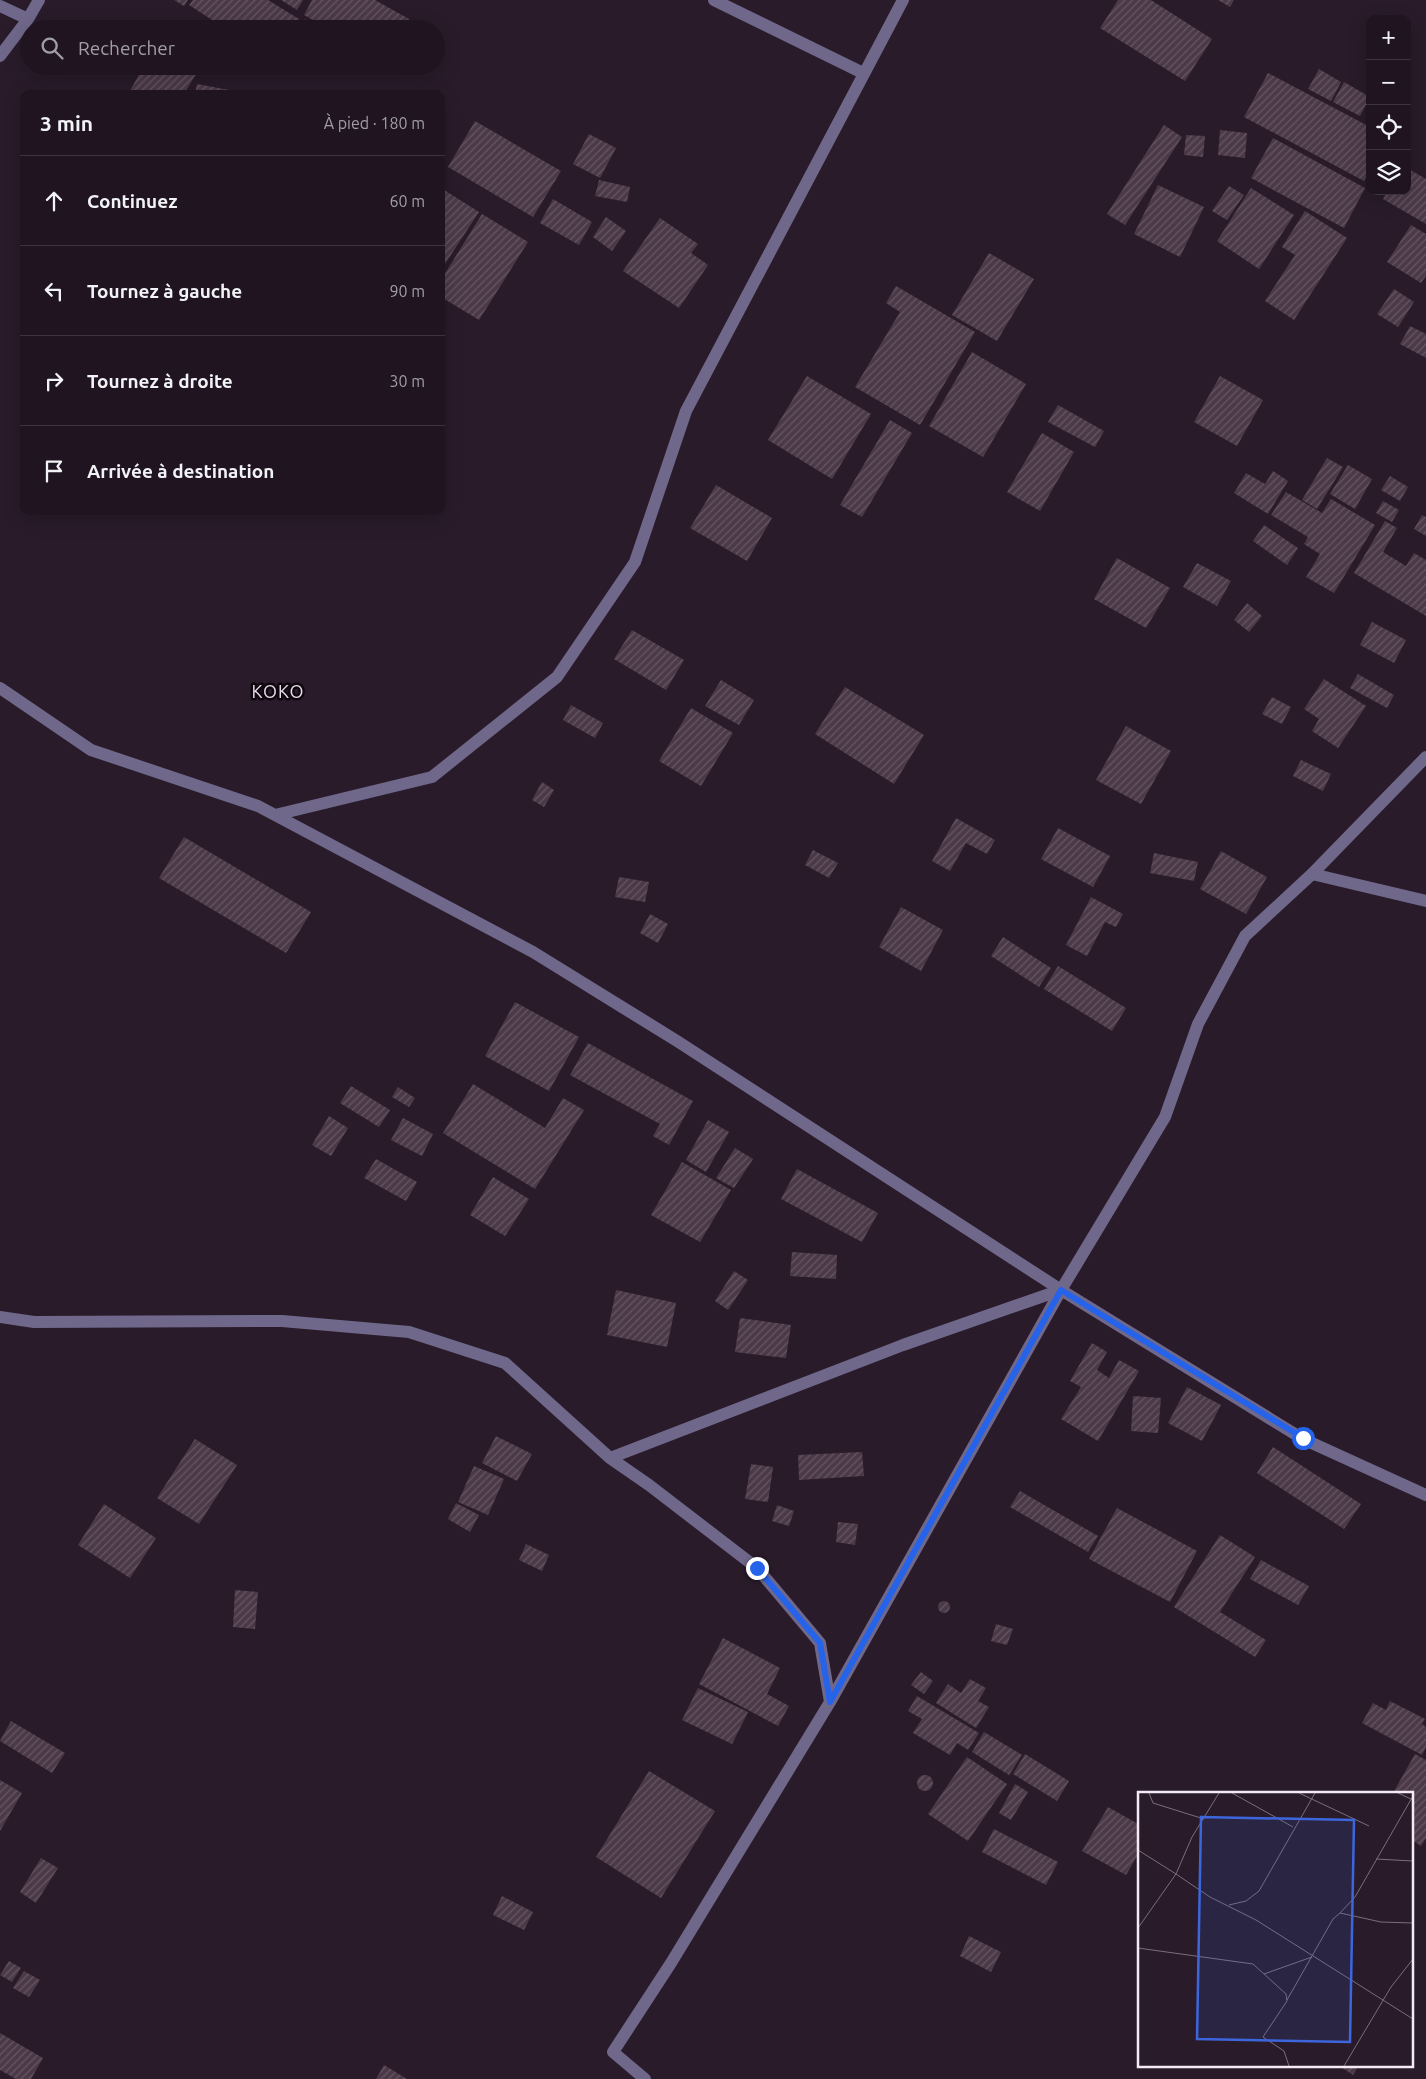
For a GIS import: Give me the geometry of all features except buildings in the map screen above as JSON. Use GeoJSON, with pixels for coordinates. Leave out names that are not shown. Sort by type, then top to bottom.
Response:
{"type":"FeatureCollection","features":[{"type":"Feature","properties":{"kind":"street"},"geometry":{"type":"LineString","coordinates":[[0,6],[28,19],[38,0]]}},
{"type":"Feature","properties":{"kind":"street"},"geometry":{"type":"LineString","coordinates":[[714,0],[863,73]]}},
{"type":"Feature","properties":{"kind":"street"},"geometry":{"type":"LineString","coordinates":[[275,815],[432,777],[557,678],[635,562],[686,411],[903,0]]}},
{"type":"Feature","properties":{"kind":"street"},"geometry":{"type":"LineString","coordinates":[[0,56],[20,30]]}},
{"type":"Feature","properties":{"kind":"street"},"geometry":{"type":"LineString","coordinates":[[0,688],[91,750],[258,806],[533,952],[677,1041],[1061,1290],[1303,1438],[1426,1495]]}},
{"type":"Feature","properties":{"kind":"street"},"geometry":{"type":"LineString","coordinates":[[645,2079],[612,2052],[671,1963],[830,1702],[1061,1290],[1165,1117],[1198,1024],[1245,936],[1312,874],[1426,757]]}},
{"type":"Feature","properties":{"kind":"street"},"geometry":{"type":"LineString","coordinates":[[1312,874],[1426,901]]}},
{"type":"Feature","properties":{"kind":"street"},"geometry":{"type":"LineString","coordinates":[[610,1458],[903,1345],[1061,1290]]}},
{"type":"Feature","properties":{"kind":"street"},"geometry":{"type":"LineString","coordinates":[[0,1317],[34,1322],[282,1321],[409,1332],[505,1363],[610,1458],[649,1485],[757,1568],[820,1643],[830,1702]]}},
{"type":"Feature","properties":{"kind":"district","name":"KOKO"},"geometry":{"type":"Point","coordinates":[278,692]}},
{"type":"Feature","properties":{"kind":"route"},"geometry":{"type":"LineString","coordinates":[[757,1568],[820,1643],[830,1702],[1061,1290],[1303,1438]]}}]}
